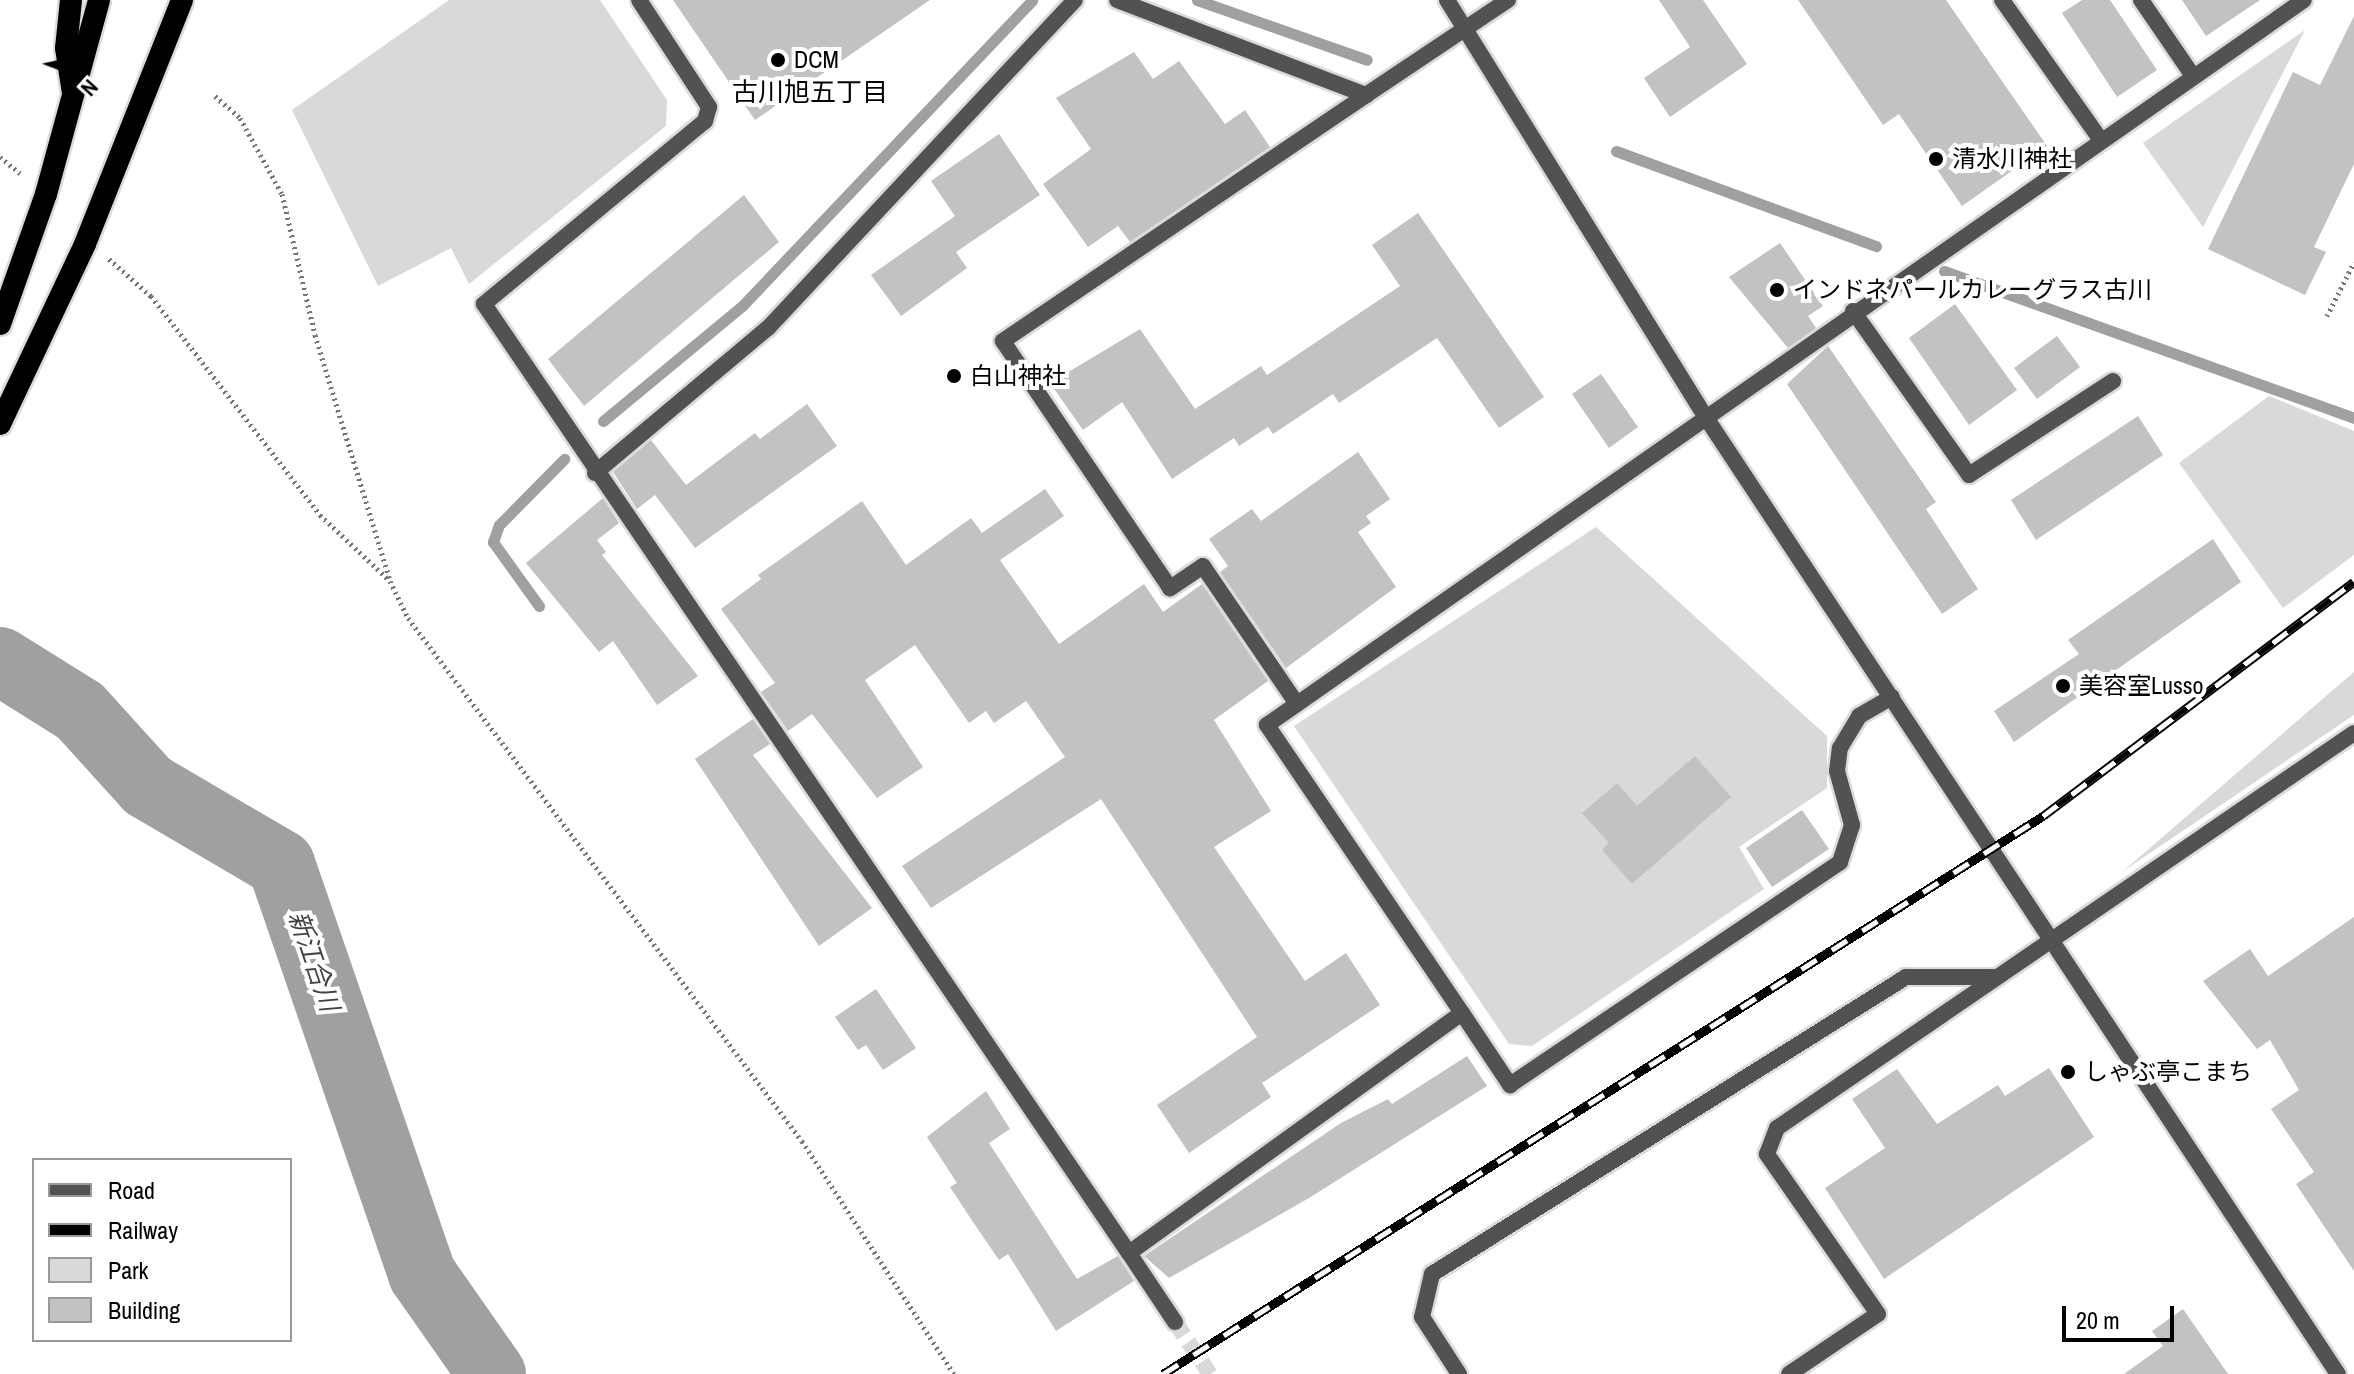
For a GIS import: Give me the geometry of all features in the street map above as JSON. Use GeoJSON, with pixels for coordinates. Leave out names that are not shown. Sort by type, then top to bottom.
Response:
{"type":"FeatureCollection","features":[{"type":"Feature","properties":{"kind":"highway"},"geometry":{"type":"LineString","coordinates":[[71,0],[66,48],[74,102]]}},
{"type":"Feature","properties":{"kind":"highway"},"geometry":{"type":"LineString","coordinates":[[0,324],[28,252],[74,102],[99,0]]}},
{"type":"Feature","properties":{"kind":"highway"},"geometry":{"type":"LineString","coordinates":[[0,424],[85,244],[182,0]]}},
{"type":"Feature","properties":{"kind":"street"},"geometry":{"type":"LineString","coordinates":[[639,0],[709,107],[705,121],[484,304],[570,439],[1175,1322]]}},
{"type":"Feature","properties":{"kind":"street"},"geometry":{"type":"LineString","coordinates":[[590,467],[768,328],[1075,0]]}},
{"type":"Feature","properties":{"kind":"street"},"geometry":{"type":"LineString","coordinates":[[1117,0],[1366,95]]}},
{"type":"Feature","properties":{"kind":"street"},"geometry":{"type":"LineString","coordinates":[[1447,0],[1705,416],[2338,1374]]}},
{"type":"Feature","properties":{"kind":"street"},"geometry":{"type":"LineString","coordinates":[[1297,704],[1203,566],[1170,588],[1003,341],[1508,0]]}},
{"type":"Feature","properties":{"kind":"street"},"geometry":{"type":"LineString","coordinates":[[2002,0],[2100,139]]}},
{"type":"Feature","properties":{"kind":"street"},"geometry":{"type":"LineString","coordinates":[[2141,0],[2193,76]]}},
{"type":"Feature","properties":{"kind":"street"},"geometry":{"type":"LineString","coordinates":[[1892,697],[1859,716],[1840,748],[1837,771],[1852,825],[1840,862],[1510,1085],[1267,725],[1929,257],[2304,0]]}},
{"type":"Feature","properties":{"kind":"street"},"geometry":{"type":"LineString","coordinates":[[1853,311],[1969,475],[2113,381]]}},
{"type":"Feature","properties":{"kind":"street"},"geometry":{"type":"LineString","coordinates":[[1789,1374],[1878,1314],[1767,1154],[1777,1128],[2051,937],[2354,733]]}},
{"type":"Feature","properties":{"kind":"street"},"geometry":{"type":"LineString","coordinates":[[1459,1374],[1422,1317],[1432,1274],[1906,977],[1993,977]]}},
{"type":"Feature","properties":{"kind":"street"},"geometry":{"type":"LineString","coordinates":[[1129,1253],[1462,1013]]}},
{"type":"Feature","properties":{"kind":"path"},"geometry":{"type":"LineString","coordinates":[[215,96],[240,118],[282,194],[315,335],[390,581],[440,667],[802,1141],[954,1374]]}},
{"type":"Feature","properties":{"kind":"path"},"geometry":{"type":"LineString","coordinates":[[85,244],[151,296],[320,515],[390,581]]}},
{"type":"Feature","properties":{"kind":"path"},"geometry":{"type":"LineString","coordinates":[[2327,316],[2354,262]]}},
{"type":"Feature","properties":{"kind":"green space"},"geometry":{"type":"Polygon","coordinates":[[[449,0],[600,0],[667,100],[666,126],[469,284],[451,248],[378,286],[292,110],[449,0]]]}},
{"type":"Feature","properties":{"kind":"green space"},"geometry":{"type":"Polygon","coordinates":[[[2305,30],[2203,227],[2143,143],[2305,30]]]}},
{"type":"Feature","properties":{"kind":"green space"},"geometry":{"type":"Polygon","coordinates":[[[2269,396],[2354,431],[2354,555],[2283,608],[2179,463],[2269,396]]]}},
{"type":"Feature","properties":{"kind":"green space"},"geometry":{"type":"Polygon","coordinates":[[[1596,527],[1827,736],[1827,788],[1739,847],[1764,889],[1532,1046],[1509,1044],[1294,726],[1596,527]]]}},
{"type":"Feature","properties":{"kind":"green space"},"geometry":{"type":"Polygon","coordinates":[[[2354,672],[2354,715],[2122,872],[2354,672]]]}},
{"type":"Feature","properties":{"kind":"building","name":"DCM"},"geometry":{"type":"Polygon","coordinates":[[[673,0],[930,0],[755,120],[673,0]]]}},
{"type":"Feature","properties":{"kind":"building"},"geometry":{"type":"Polygon","coordinates":[[[1659,0],[1703,0],[1747,64],[1670,117],[1644,78],[1690,47],[1659,0]]]}},
{"type":"Feature","properties":{"kind":"building"},"geometry":{"type":"Polygon","coordinates":[[[1798,0],[1946,0],[2047,146],[1962,206],[1899,114],[1883,125],[1798,0]]]}},
{"type":"Feature","properties":{"kind":"building"},"geometry":{"type":"Polygon","coordinates":[[[2082,0],[2110,0],[2157,70],[2117,97],[2062,13],[2082,0]]]}},
{"type":"Feature","properties":{"kind":"building"},"geometry":{"type":"Polygon","coordinates":[[[2182,0],[2260,0],[2206,36],[2182,0]]]}},
{"type":"Feature","properties":{"kind":"building"},"geometry":{"type":"Polygon","coordinates":[[[2354,16],[2354,164],[2314,247],[2326,252],[2305,295],[2208,249],[2293,72],[2320,85],[2354,16]]]}},
{"type":"Feature","properties":{"kind":"building"},"geometry":{"type":"Polygon","coordinates":[[[1134,52],[1153,79],[1179,61],[1225,124],[1245,110],[1270,147],[1130,242],[1118,226],[1088,247],[1043,184],[1091,149],[1056,98],[1134,52]]]}},
{"type":"Feature","properties":{"kind":"building"},"geometry":{"type":"Polygon","coordinates":[[[999,134],[1040,195],[956,252],[967,268],[901,316],[871,275],[955,216],[931,181],[999,134]]]}},
{"type":"Feature","properties":{"kind":"building"},"geometry":{"type":"Polygon","coordinates":[[[744,195],[779,242],[584,406],[548,359],[744,195]]]}},
{"type":"Feature","properties":{"kind":"building"},"geometry":{"type":"Polygon","coordinates":[[[1418,213],[1544,397],[1499,428],[1437,338],[1339,403],[1333,394],[1273,434],[1268,427],[1239,446],[1234,438],[1172,479],[1122,402],[1083,430],[1050,383],[1140,329],[1195,409],[1261,366],[1267,375],[1400,286],[1372,245],[1418,213]]]}},
{"type":"Feature","properties":{"kind":"building"},"geometry":{"type":"Polygon","coordinates":[[[1780,243],[1823,306],[1808,316],[1816,328],[1788,348],[1729,277],[1780,243]]]}},
{"type":"Feature","properties":{"kind":"building"},"geometry":{"type":"Polygon","coordinates":[[[1955,304],[2017,390],[1969,425],[1909,338],[1955,304]]]}},
{"type":"Feature","properties":{"kind":"building"},"geometry":{"type":"Polygon","coordinates":[[[2057,336],[2080,367],[2037,399],[2014,368],[2057,336]]]}},
{"type":"Feature","properties":{"kind":"building"},"geometry":{"type":"Polygon","coordinates":[[[1828,346],[1936,502],[1926,509],[1978,589],[1942,614],[1787,384],[1828,346]]]}},
{"type":"Feature","properties":{"kind":"building"},"geometry":{"type":"Polygon","coordinates":[[[1601,374],[1638,427],[1609,448],[1572,394],[1601,374]]]}},
{"type":"Feature","properties":{"kind":"building"},"geometry":{"type":"Polygon","coordinates":[[[807,404],[837,446],[695,548],[655,495],[637,509],[613,472],[651,440],[686,485],[755,433],[760,439],[807,404]]]}},
{"type":"Feature","properties":{"kind":"building"},"geometry":{"type":"Polygon","coordinates":[[[2138,416],[2163,455],[2036,540],[2011,500],[2138,416]]]}},
{"type":"Feature","properties":{"kind":"building"},"geometry":{"type":"Polygon","coordinates":[[[1358,452],[1390,499],[1366,516],[1371,523],[1358,532],[1396,587],[1286,668],[1220,572],[1228,566],[1209,539],[1252,509],[1261,521],[1358,452]]]}},
{"type":"Feature","properties":{"kind":"building"},"geometry":{"type":"Polygon","coordinates":[[[1045,489],[1064,516],[1000,560],[1059,644],[1144,584],[1163,612],[1202,584],[1268,681],[1214,720],[1271,811],[1214,847],[1305,981],[1346,953],[1380,1005],[1262,1083],[1271,1097],[1189,1153],[1157,1105],[1257,1037],[1101,799],[931,908],[902,866],[1065,757],[1026,701],[994,723],[986,711],[969,723],[915,645],[865,680],[923,767],[877,798],[812,714],[788,731],[761,692],[775,683],[721,609],[761,579],[758,575],[862,501],[906,565],[971,518],[982,533],[1045,489]]]}},
{"type":"Feature","properties":{"kind":"building"},"geometry":{"type":"Polygon","coordinates":[[[603,498],[619,523],[597,540],[606,552],[602,555],[698,676],[657,705],[613,641],[599,652],[526,563],[603,498]]]}},
{"type":"Feature","properties":{"kind":"building"},"geometry":{"type":"Polygon","coordinates":[[[2213,539],[2241,582],[2014,742],[1994,711],[2079,654],[2068,640],[2213,539]]]}},
{"type":"Feature","properties":{"kind":"building"},"geometry":{"type":"Polygon","coordinates":[[[753,719],[770,744],[753,755],[872,908],[819,946],[695,759],[753,719]]]}},
{"type":"Feature","properties":{"kind":"building"},"geometry":{"type":"Polygon","coordinates":[[[1695,756],[1731,797],[1632,884],[1602,850],[1609,843],[1582,813],[1617,783],[1637,806],[1695,756]]]}},
{"type":"Feature","properties":{"kind":"building"},"geometry":{"type":"Polygon","coordinates":[[[1802,810],[1829,849],[1772,887],[1746,848],[1802,810]]]}},
{"type":"Feature","properties":{"kind":"building"},"geometry":{"type":"Polygon","coordinates":[[[2354,917],[2354,1271],[2296,1184],[2314,1172],[2271,1109],[2299,1090],[2270,1040],[2257,1049],[2203,981],[2250,949],[2268,976],[2354,917]]]}},
{"type":"Feature","properties":{"kind":"building"},"geometry":{"type":"Polygon","coordinates":[[[876,989],[916,1048],[883,1070],[866,1045],[858,1050],[835,1017],[876,989]]]}},
{"type":"Feature","properties":{"kind":"building"},"geometry":{"type":"Polygon","coordinates":[[[1467,1056],[1487,1086],[1309,1198],[1169,1278],[1144,1256],[1341,1123],[1388,1099],[1392,1104],[1467,1056]]]}},
{"type":"Feature","properties":{"kind":"building"},"geometry":{"type":"Polygon","coordinates":[[[2049,1068],[2094,1137],[1884,1279],[1825,1188],[1885,1148],[1852,1099],[1897,1069],[1937,1124],[1998,1085],[2005,1096],[2049,1068]]]}},
{"type":"Feature","properties":{"kind":"building"},"geometry":{"type":"Polygon","coordinates":[[[986,1091],[1010,1129],[989,1143],[1077,1279],[1118,1256],[1134,1281],[1056,1331],[1008,1254],[999,1260],[971,1219],[950,1187],[957,1183],[927,1137],[986,1091]]]}},
{"type":"Feature","properties":{"kind":"building"},"geometry":{"type":"Polygon","coordinates":[[[2183,1309],[2228,1374],[2124,1374],[2163,1346],[2152,1331],[2183,1309]]]}},
{"type":"Feature","properties":{"kind":"waterway"},"geometry":{"type":"LineString","coordinates":[[603,421],[743,305],[1032,0]]}},
{"type":"Feature","properties":{"kind":"waterway"},"geometry":{"type":"LineString","coordinates":[[1197,0],[1367,60]]}},
{"type":"Feature","properties":{"kind":"waterway"},"geometry":{"type":"LineString","coordinates":[[1616,151],[1876,246]]}},
{"type":"Feature","properties":{"kind":"waterway"},"geometry":{"type":"LineString","coordinates":[[1944,271],[2354,418]]}},
{"type":"Feature","properties":{"kind":"waterway"},"geometry":{"type":"LineString","coordinates":[[539,606],[493,542],[499,525],[564,459]]}},
{"type":"Feature","properties":{"kind":"waterway","name":"新江合川"},"geometry":{"type":"LineString","coordinates":[[0,661],[80,711],[148,786],[281,864],[422,1274],[492,1374]]}},
{"type":"Feature","properties":{"kind":"tunnel"},"geometry":{"type":"LineString","coordinates":[[1175,1322],[1210,1374]]}},
{"type":"Feature","properties":{"kind":"railway"},"geometry":{"type":"LineString","coordinates":[[1163,1374],[2043,816],[2354,582]]}},
{"type":"Feature","properties":{"kind":"place","name":"DCM"},"geometry":{"type":"Point","coordinates":[778,60]}},
{"type":"Feature","properties":{"kind":"place","name":"清水川神社"},"geometry":{"type":"Point","coordinates":[1936,159]}},
{"type":"Feature","properties":{"kind":"place","name":"インドネパールカレーグラス古川"},"geometry":{"type":"Point","coordinates":[1777,290]}},
{"type":"Feature","properties":{"kind":"place","name":"白山神社"},"geometry":{"type":"Point","coordinates":[954,376]}},
{"type":"Feature","properties":{"kind":"place","name":"美容室Lusso"},"geometry":{"type":"Point","coordinates":[2063,686]}},
{"type":"Feature","properties":{"kind":"place","name":"しゃぶ亭こまち"},"geometry":{"type":"Point","coordinates":[2068,1072]}},
{"type":"Feature","properties":{"kind":"district","name":"古川旭五丁目"},"geometry":{"type":"Point","coordinates":[810,92]}}]}
